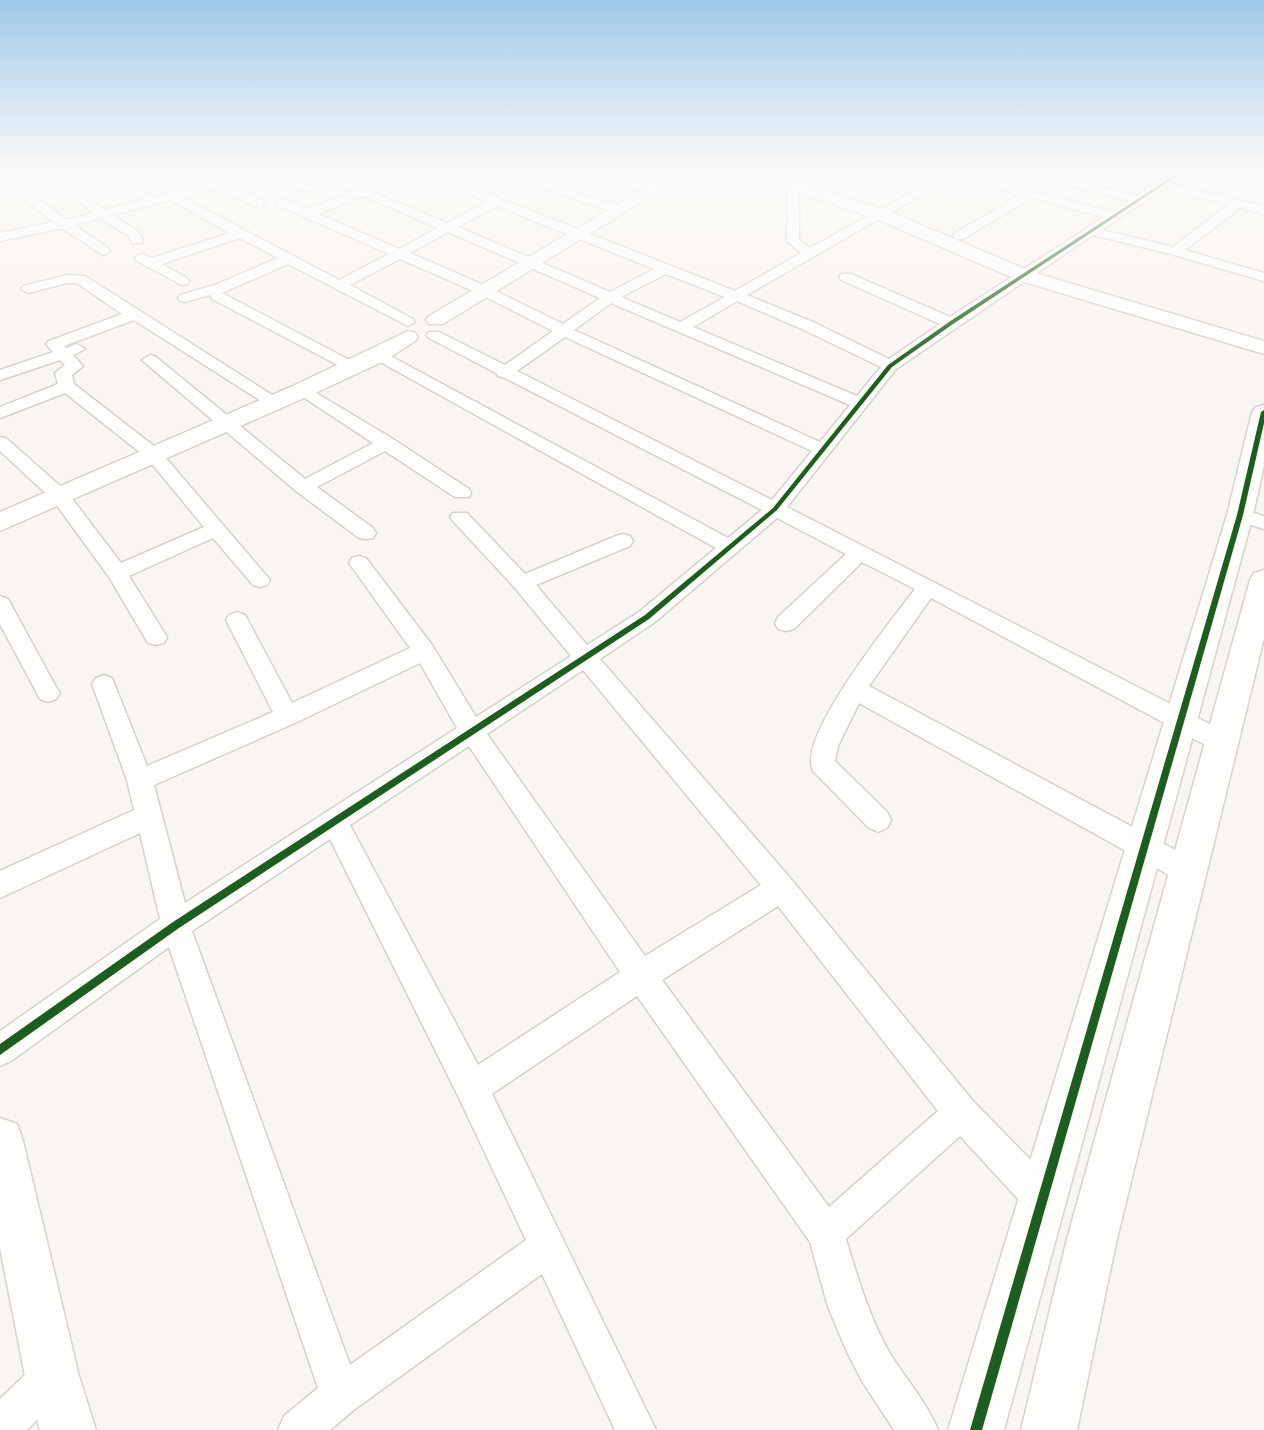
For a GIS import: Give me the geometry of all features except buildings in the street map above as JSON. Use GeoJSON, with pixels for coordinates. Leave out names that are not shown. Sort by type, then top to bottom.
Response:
{"type":"FeatureCollection","features":[{"type":"Feature","properties":{"kind":"street"},"geometry":{"type":"LineString","coordinates":[[84,239],[103,251]]}},
{"type":"Feature","properties":{"kind":"street"},"geometry":{"type":"LineString","coordinates":[[135,239],[137,247],[151,263],[182,281]]}},
{"type":"Feature","properties":{"kind":"street"},"geometry":{"type":"LineString","coordinates":[[151,263],[225,239]]}},
{"type":"Feature","properties":{"kind":"street"},"geometry":{"type":"LineString","coordinates":[[253,239],[340,285],[421,338],[483,290],[569,239]]}},
{"type":"Feature","properties":{"kind":"street"},"geometry":{"type":"LineString","coordinates":[[364,239],[483,290],[564,331],[823,450]]}},
{"type":"Feature","properties":{"kind":"street"},"geometry":{"type":"LineString","coordinates":[[340,285],[429,239]]}},
{"type":"Feature","properties":{"kind":"street"},"geometry":{"type":"LineString","coordinates":[[476,239],[681,328],[875,386]]}},
{"type":"Feature","properties":{"kind":"street"},"geometry":{"type":"LineString","coordinates":[[589,239],[740,296],[837,338],[875,386]]}},
{"type":"Feature","properties":{"kind":"street"},"geometry":{"type":"LineString","coordinates":[[793,239],[802,249],[812,253]]}},
{"type":"Feature","properties":{"kind":"street"},"geometry":{"type":"LineString","coordinates":[[681,328],[836,239]]}},
{"type":"Feature","properties":{"kind":"street"},"geometry":{"type":"LineString","coordinates":[[949,239],[1030,273],[1264,348]]}},
{"type":"Feature","properties":{"kind":"street"},"geometry":{"type":"LineString","coordinates":[[964,239],[1030,273],[1264,338]]}},
{"type":"Feature","properties":{"kind":"street"},"geometry":{"type":"LineString","coordinates":[[0,1050],[176,925],[647,617],[776,509],[875,386],[951,323],[1081,239]]}},
{"type":"Feature","properties":{"kind":"street"},"geometry":{"type":"LineString","coordinates":[[1124,239],[1264,277]]}},
{"type":"Feature","properties":{"kind":"street"},"geometry":{"type":"LineString","coordinates":[[1175,251],[1191,239]]}},
{"type":"Feature","properties":{"kind":"street"},"geometry":{"type":"LineString","coordinates":[[185,298],[220,288],[290,258]]}},
{"type":"Feature","properties":{"kind":"street"},"geometry":{"type":"LineString","coordinates":[[504,372],[611,297],[665,269]]}},
{"type":"Feature","properties":{"kind":"street"},"geometry":{"type":"LineString","coordinates":[[846,277],[951,323]]}},
{"type":"Feature","properties":{"kind":"street"},"geometry":{"type":"LineString","coordinates":[[28,289],[67,279],[80,279],[133,315],[153,325],[275,402]]}},
{"type":"Feature","properties":{"kind":"street"},"geometry":{"type":"LineString","coordinates":[[220,288],[215,292],[217,296],[351,367]]}},
{"type":"Feature","properties":{"kind":"street"},"geometry":{"type":"LineString","coordinates":[[133,315],[54,344],[75,366],[63,373],[67,386],[153,454],[260,580]]}},
{"type":"Feature","properties":{"kind":"street"},"geometry":{"type":"LineString","coordinates":[[0,375],[153,325]]}},
{"type":"Feature","properties":{"kind":"street"},"geometry":{"type":"LineString","coordinates":[[435,328],[504,372],[928,587],[1222,742]]}},
{"type":"Feature","properties":{"kind":"street"},"geometry":{"type":"LineString","coordinates":[[0,522],[378,355],[408,329]]}},
{"type":"Feature","properties":{"kind":"street"},"geometry":{"type":"LineString","coordinates":[[378,355],[730,547]]}},
{"type":"Feature","properties":{"kind":"street"},"geometry":{"type":"LineString","coordinates":[[150,360],[223,424],[366,533]]}},
{"type":"Feature","properties":{"kind":"street"},"geometry":{"type":"LineString","coordinates":[[0,413],[67,386]]}},
{"type":"Feature","properties":{"kind":"street"},"geometry":{"type":"LineString","coordinates":[[303,390],[387,443],[461,505],[522,583],[781,888],[961,1113],[1043,1199]]}},
{"type":"Feature","properties":{"kind":"street"},"geometry":{"type":"LineString","coordinates":[[976,1430],[1181,720],[1252,519],[1264,412]]}},
{"type":"Feature","properties":{"kind":"street"},"geometry":{"type":"LineString","coordinates":[[0,442],[60,496],[117,573],[156,637]]}},
{"type":"Feature","properties":{"kind":"street"},"geometry":{"type":"LineString","coordinates":[[303,487],[387,443]]}},
{"type":"Feature","properties":{"kind":"street"},"geometry":{"type":"LineString","coordinates":[[117,573],[216,529]]}},
{"type":"Feature","properties":{"kind":"street"},"geometry":{"type":"LineString","coordinates":[[522,583],[622,541]]}},
{"type":"Feature","properties":{"kind":"street"},"geometry":{"type":"LineString","coordinates":[[786,623],[860,552]]}},
{"type":"Feature","properties":{"kind":"street"},"geometry":{"type":"LineString","coordinates":[[359,563],[424,651],[471,730],[641,976],[826,1233],[847,1307],[861,1338],[876,1367],[918,1430]]}},
{"type":"Feature","properties":{"kind":"street"},"geometry":{"type":"LineString","coordinates":[[1049,1430],[1091,1243],[1264,580]]}},
{"type":"Feature","properties":{"kind":"street"},"geometry":{"type":"LineString","coordinates":[[878,820],[822,764],[822,752],[854,689],[928,587]]}},
{"type":"Feature","properties":{"kind":"street"},"geometry":{"type":"LineString","coordinates":[[0,604],[48,693]]}},
{"type":"Feature","properties":{"kind":"street"},"geometry":{"type":"LineString","coordinates":[[237,620],[287,716]]}},
{"type":"Feature","properties":{"kind":"street"},"geometry":{"type":"LineString","coordinates":[[140,780],[287,716],[424,651]]}},
{"type":"Feature","properties":{"kind":"street"},"geometry":{"type":"LineString","coordinates":[[104,684],[140,780],[176,925],[342,1395]]}},
{"type":"Feature","properties":{"kind":"street"},"geometry":{"type":"LineString","coordinates":[[854,689],[1188,871]]}},
{"type":"Feature","properties":{"kind":"street"},"geometry":{"type":"LineString","coordinates":[[0,885],[149,816]]}},
{"type":"Feature","properties":{"kind":"street"},"geometry":{"type":"LineString","coordinates":[[334,821],[472,1088],[636,1430]]}},
{"type":"Feature","properties":{"kind":"street"},"geometry":{"type":"LineString","coordinates":[[472,1088],[641,976],[781,888]]}},
{"type":"Feature","properties":{"kind":"street"},"geometry":{"type":"LineString","coordinates":[[826,1233],[961,1113]]}},
{"type":"Feature","properties":{"kind":"street"},"geometry":{"type":"LineString","coordinates":[[0,1145],[12,1252],[68,1430]]}},
{"type":"Feature","properties":{"kind":"street"},"geometry":{"type":"LineString","coordinates":[[298,1430],[342,1395],[548,1247]]}},
{"type":"Feature","properties":{"kind":"street"},"geometry":{"type":"LineString","coordinates":[[0,1428],[52,1376]]}},
{"type":"Feature","properties":{"kind":"cycle path"},"geometry":{"type":"LineString","coordinates":[[0,1050],[176,925],[647,617],[775,509],[890,366],[1079,239]]}},
{"type":"Feature","properties":{"kind":"cycle path"},"geometry":{"type":"LineString","coordinates":[[976,1430],[1240,515],[1264,412]]}}]}
